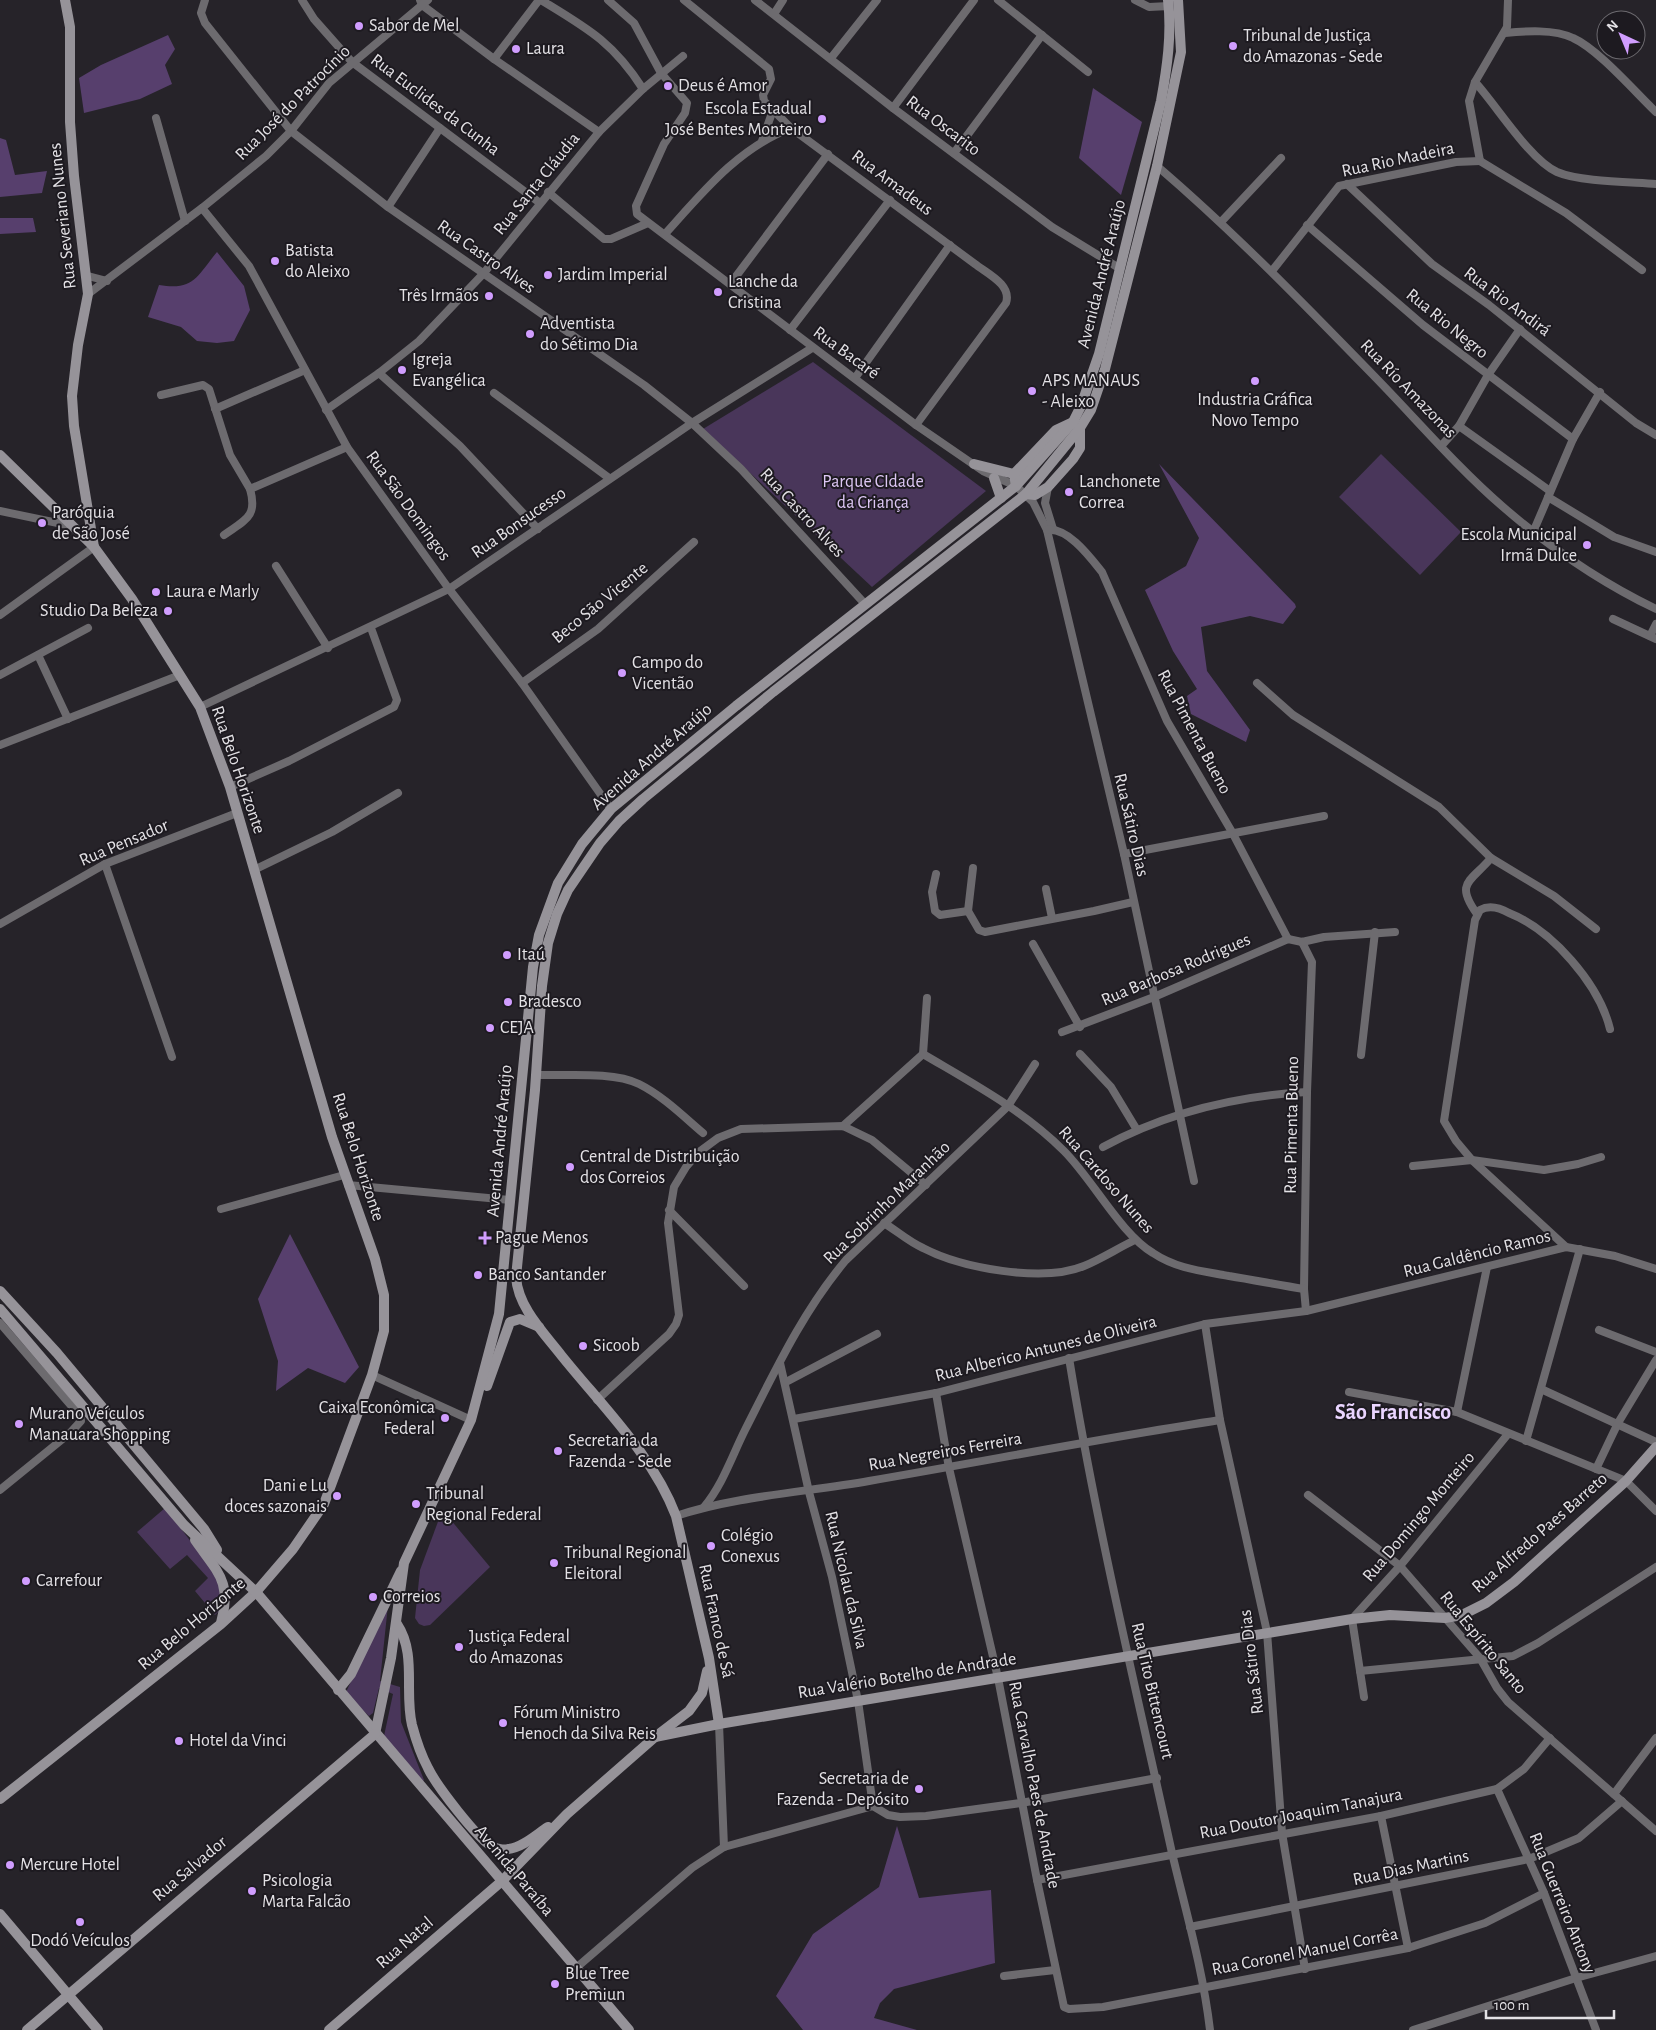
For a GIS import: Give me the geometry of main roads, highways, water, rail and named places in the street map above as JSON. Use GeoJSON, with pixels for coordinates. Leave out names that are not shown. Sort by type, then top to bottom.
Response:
{"type":"FeatureCollection","features":[{"type":"Feature","properties":{"kind":"main road","name":"Rua Severiano Nunes"},"geometry":{"type":"LineString","coordinates":[[65,0],[70,27],[70,122],[74,176],[88,276],[88,294],[78,345],[72,396],[74,426],[94,547]]}},
{"type":"Feature","properties":{"kind":"main road","name":"Avenida André Araújo"},"geometry":{"type":"LineString","coordinates":[[374,1734],[397,1624],[404,1563],[471,1420],[500,1314],[533,967],[539,935],[547,910],[570,862],[611,809],[865,604],[1016,486],[1091,410],[1105,369],[1157,166],[1181,52],[1178,0]]}},
{"type":"Feature","properties":{"kind":"main road","name":"Avenida André Araújo"},"geometry":{"type":"LineString","coordinates":[[516,1277],[536,1075],[542,986],[548,943],[557,914],[568,890],[600,843],[619,820],[781,686],[1026,494],[1077,425],[1081,406],[1100,354],[1160,102],[1168,63],[1168,3]]}},
{"type":"Feature","properties":{"kind":"main road"},"geometry":{"type":"LineString","coordinates":[[1014,474],[1056,430],[1077,425],[1078,452],[1048,487],[1034,494],[1026,494]]}},
{"type":"Feature","properties":{"kind":"main road","name":"Rua Belo Horizonte"},"geometry":{"type":"LineString","coordinates":[[0,455],[94,547],[132,599],[200,707],[230,787],[346,1180],[375,1259],[384,1295],[384,1331],[372,1376],[324,1504],[293,1549],[256,1592],[221,1624],[0,1800]]}},
{"type":"Feature","properties":{"kind":"main road"},"geometry":{"type":"LineString","coordinates":[[974,464],[1014,474]]}},
{"type":"Feature","properties":{"kind":"main road"},"geometry":{"type":"LineString","coordinates":[[1014,474],[1016,486]]}},
{"type":"Feature","properties":{"kind":"main road"},"geometry":{"type":"LineString","coordinates":[[994,478],[1001,498]]}},
{"type":"Feature","properties":{"kind":"main road","name":"Rua Franco de Sá"},"geometry":{"type":"LineString","coordinates":[[516,1277],[520,1298],[540,1327],[654,1472],[676,1516],[709,1658],[720,1724]]}},
{"type":"Feature","properties":{"kind":"main road"},"geometry":{"type":"LineString","coordinates":[[0,1291],[57,1353],[187,1509],[225,1561]]}},
{"type":"Feature","properties":{"kind":"main road"},"geometry":{"type":"LineString","coordinates":[[0,1309],[184,1525],[224,1584],[227,1602],[221,1624]]}},
{"type":"Feature","properties":{"kind":"main road"},"geometry":{"type":"LineString","coordinates":[[476,1407],[488,1383],[510,1322],[527,1321],[540,1327]]}},
{"type":"Feature","properties":{"kind":"main road"},"geometry":{"type":"LineString","coordinates":[[19,1332],[20,1347]]}},
{"type":"Feature","properties":{"kind":"main road","name":"Rua Alfredo Paes Barreto"},"geometry":{"type":"LineString","coordinates":[[1372,1616],[1404,1615],[1445,1618],[1470,1612],[1499,1594],[1626,1481],[1656,1447]]}},
{"type":"Feature","properties":{"kind":"main road"},"geometry":{"type":"LineString","coordinates":[[184,1525],[225,1561]]}},
{"type":"Feature","properties":{"kind":"main road","name":"Avenida Paraíba"},"geometry":{"type":"LineString","coordinates":[[225,1561],[256,1592],[374,1734],[629,2030]]}},
{"type":"Feature","properties":{"kind":"main road"},"geometry":{"type":"LineString","coordinates":[[338,1690],[351,1674],[404,1563]]}},
{"type":"Feature","properties":{"kind":"main road","name":"Rua Valério Botelho de Andrade"},"geometry":{"type":"LineString","coordinates":[[502,1881],[567,1814],[655,1737],[720,1724],[1128,1655],[1372,1616]]}},
{"type":"Feature","properties":{"kind":"main road"},"geometry":{"type":"LineString","coordinates":[[397,1624],[407,1644],[409,1708],[421,1752],[436,1782],[469,1823],[492,1847],[509,1850],[532,1838],[567,1814]]}},
{"type":"Feature","properties":{"kind":"main road"},"geometry":{"type":"LineString","coordinates":[[655,1737],[689,1711],[697,1702],[706,1682],[709,1658]]}},
{"type":"Feature","properties":{"kind":"main road","name":"Rua Salvador"},"geometry":{"type":"LineString","coordinates":[[26,2030],[374,1734]]}},
{"type":"Feature","properties":{"kind":"main road","name":"Rua Natal"},"geometry":{"type":"LineString","coordinates":[[329,2030],[502,1881]]}},
{"type":"Feature","properties":{"kind":"main road"},"geometry":{"type":"LineString","coordinates":[[0,1914],[98,2030]]}},
{"type":"Feature","properties":{"kind":"place","name":"Sabor de Mel"},"geometry":{"type":"Point","coordinates":[359,26]}},
{"type":"Feature","properties":{"kind":"place","name":"Tribunal de Justiça do Amazonas - Sede"},"geometry":{"type":"Point","coordinates":[1233,46]}},
{"type":"Feature","properties":{"kind":"place","name":"Laura"},"geometry":{"type":"Point","coordinates":[516,49]}},
{"type":"Feature","properties":{"kind":"place","name":"Deus é Amor"},"geometry":{"type":"Point","coordinates":[668,86]}},
{"type":"Feature","properties":{"kind":"place","name":"Escola Estadual José Bentes Monteiro"},"geometry":{"type":"Point","coordinates":[822,119]}},
{"type":"Feature","properties":{"kind":"place","name":"Batista do Aleixo"},"geometry":{"type":"Point","coordinates":[275,261]}},
{"type":"Feature","properties":{"kind":"place","name":"Jardim Imperial"},"geometry":{"type":"Point","coordinates":[548,275]}},
{"type":"Feature","properties":{"kind":"place","name":"Lanche da Cristina"},"geometry":{"type":"Point","coordinates":[718,292]}},
{"type":"Feature","properties":{"kind":"place","name":"Três Irmãos"},"geometry":{"type":"Point","coordinates":[489,296]}},
{"type":"Feature","properties":{"kind":"place","name":"Adventista do Sétimo Dia"},"geometry":{"type":"Point","coordinates":[530,334]}},
{"type":"Feature","properties":{"kind":"place","name":"Igreja Evangélica"},"geometry":{"type":"Point","coordinates":[402,370]}},
{"type":"Feature","properties":{"kind":"place","name":"Industria Gráfica Novo Tempo"},"geometry":{"type":"Point","coordinates":[1255,381]}},
{"type":"Feature","properties":{"kind":"place","name":"APS MANAUS - Aleixo"},"geometry":{"type":"Point","coordinates":[1032,391]}},
{"type":"Feature","properties":{"kind":"place","name":"Lanchonete Correa"},"geometry":{"type":"Point","coordinates":[1069,492]}},
{"type":"Feature","properties":{"kind":"place","name":"Paróquia de São José"},"geometry":{"type":"Point","coordinates":[42,523]}},
{"type":"Feature","properties":{"kind":"place","name":"Escola Municipal Irmã Dulce"},"geometry":{"type":"Point","coordinates":[1587,545]}},
{"type":"Feature","properties":{"kind":"place","name":"Laura e Marly"},"geometry":{"type":"Point","coordinates":[156,592]}},
{"type":"Feature","properties":{"kind":"place","name":"Studio Da Beleza"},"geometry":{"type":"Point","coordinates":[168,611]}},
{"type":"Feature","properties":{"kind":"place","name":"Campo do Vicentão"},"geometry":{"type":"Point","coordinates":[622,673]}},
{"type":"Feature","properties":{"kind":"place","name":"Itaú"},"geometry":{"type":"Point","coordinates":[507,955]}},
{"type":"Feature","properties":{"kind":"place","name":"Bradesco"},"geometry":{"type":"Point","coordinates":[508,1002]}},
{"type":"Feature","properties":{"kind":"place","name":"CEJA"},"geometry":{"type":"Point","coordinates":[490,1028]}},
{"type":"Feature","properties":{"kind":"place","name":"Central de Distribuição dos Correios"},"geometry":{"type":"Point","coordinates":[570,1167]}},
{"type":"Feature","properties":{"kind":"place","name":"Pague Menos"},"geometry":{"type":"Point","coordinates":[485,1238]}},
{"type":"Feature","properties":{"kind":"place","name":"Banco Santander"},"geometry":{"type":"Point","coordinates":[478,1275]}},
{"type":"Feature","properties":{"kind":"place","name":"Sicoob"},"geometry":{"type":"Point","coordinates":[583,1346]}},
{"type":"Feature","properties":{"kind":"place","name":"Caixa Econômica Federal"},"geometry":{"type":"Point","coordinates":[445,1418]}},
{"type":"Feature","properties":{"kind":"place","name":"Murano Veículos Manauara Shopping"},"geometry":{"type":"Point","coordinates":[19,1424]}},
{"type":"Feature","properties":{"kind":"place","name":"Secretaria da Fazenda - Sede"},"geometry":{"type":"Point","coordinates":[558,1451]}},
{"type":"Feature","properties":{"kind":"place","name":"Dani e Lu doces sazonais"},"geometry":{"type":"Point","coordinates":[337,1496]}},
{"type":"Feature","properties":{"kind":"place","name":"Tribunal Regional Federal"},"geometry":{"type":"Point","coordinates":[416,1504]}},
{"type":"Feature","properties":{"kind":"place","name":"Colégio Conexus"},"geometry":{"type":"Point","coordinates":[711,1546]}},
{"type":"Feature","properties":{"kind":"place","name":"Tribunal Regional Eleitoral"},"geometry":{"type":"Point","coordinates":[554,1563]}},
{"type":"Feature","properties":{"kind":"place","name":"Carrefour"},"geometry":{"type":"Point","coordinates":[26,1581]}},
{"type":"Feature","properties":{"kind":"place","name":"Correios"},"geometry":{"type":"Point","coordinates":[373,1597]}},
{"type":"Feature","properties":{"kind":"place","name":"Justiça Federal do Amazonas"},"geometry":{"type":"Point","coordinates":[459,1647]}},
{"type":"Feature","properties":{"kind":"place","name":"Fórum Ministro Henoch da Silva Reis"},"geometry":{"type":"Point","coordinates":[503,1723]}},
{"type":"Feature","properties":{"kind":"place","name":"Hotel da Vinci"},"geometry":{"type":"Point","coordinates":[179,1741]}},
{"type":"Feature","properties":{"kind":"place","name":"Secretaria de Fazenda - Depósito"},"geometry":{"type":"Point","coordinates":[919,1789]}},
{"type":"Feature","properties":{"kind":"place","name":"Mercure Hotel"},"geometry":{"type":"Point","coordinates":[10,1865]}},
{"type":"Feature","properties":{"kind":"place","name":"Psicologia Marta Falcão"},"geometry":{"type":"Point","coordinates":[252,1891]}},
{"type":"Feature","properties":{"kind":"place","name":"Dodó Veículos"},"geometry":{"type":"Point","coordinates":[80,1922]}},
{"type":"Feature","properties":{"kind":"place","name":"Blue Tree Premiun"},"geometry":{"type":"Point","coordinates":[555,1984]}},
{"type":"Feature","properties":{"kind":"district","name":"São Francisco"},"geometry":{"type":"Point","coordinates":[1393,1412]}},
{"type":"Feature","properties":{"kind":"park label","name":"Parque CIdade da Criança"},"geometry":{"type":"Point","coordinates":[873,492]}}]}
